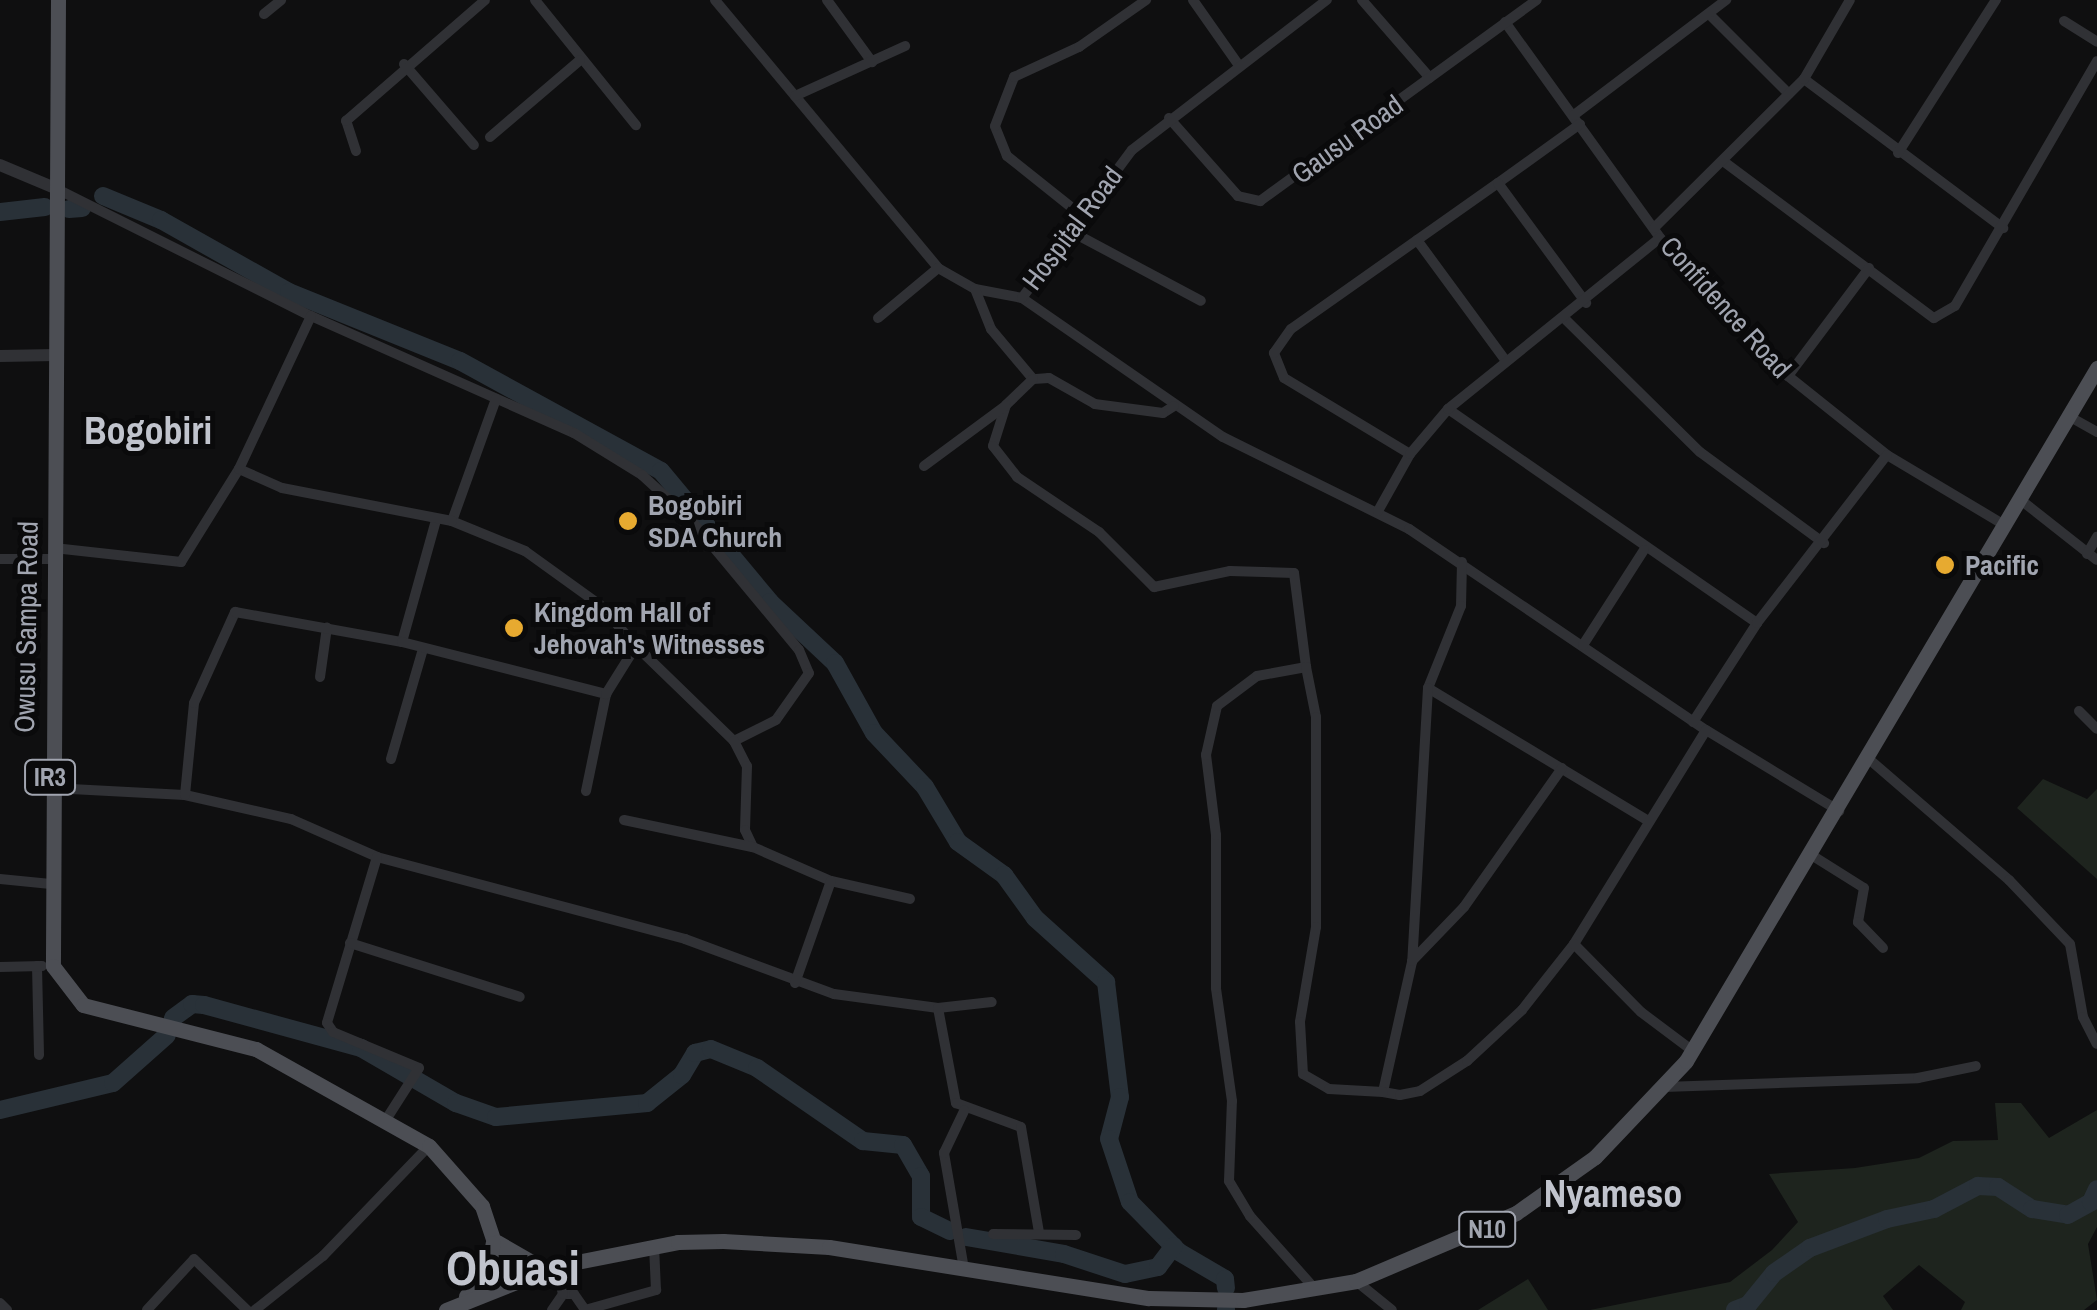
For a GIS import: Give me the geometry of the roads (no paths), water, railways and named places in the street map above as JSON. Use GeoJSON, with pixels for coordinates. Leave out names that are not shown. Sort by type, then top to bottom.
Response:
{"type":"FeatureCollection","features":[{"type":"Feature","properties":{"kind":"main road","name":"Owusu Sampa Road"},"geometry":{"type":"LineString","coordinates":[[45,966],[51,884],[58,0]]}},
{"type":"Feature","properties":{"kind":"main road","name":"N10"},"geometry":{"type":"LineString","coordinates":[[452,1306],[507,1281],[550,1268],[654,1246],[788,1242],[964,1269],[1148,1304],[1230,1301],[1356,1281],[1445,1248],[1538,1200],[1596,1157],[1693,1052],[2008,527],[2097,368]]}},
{"type":"Feature","properties":{"kind":"main road"},"geometry":{"type":"LineString","coordinates":[[45,966],[83,1005],[256,1048],[387,1118],[429,1146],[466,1182],[496,1238],[507,1281]]}},
{"type":"Feature","properties":{"kind":"main road"},"geometry":{"type":"LineString","coordinates":[[496,1238],[550,1268]]}},
{"type":"Feature","properties":{"kind":"main road"},"geometry":{"type":"LineString","coordinates":[[452,1306],[488,1270],[496,1238]]}},
{"type":"Feature","properties":{"kind":"street"},"geometry":{"type":"LineString","coordinates":[[264,14],[281,0]]}},
{"type":"Feature","properties":{"kind":"street"},"geometry":{"type":"LineString","coordinates":[[356,152],[346,121],[404,64],[485,0]]}},
{"type":"Feature","properties":{"kind":"street"},"geometry":{"type":"LineString","coordinates":[[534,0],[636,125]]}},
{"type":"Feature","properties":{"kind":"street","name":"Hospital Road"},"geometry":{"type":"LineString","coordinates":[[715,0],[938,268],[976,289],[1022,298],[1132,150],[1238,64],[1327,0]]}},
{"type":"Feature","properties":{"kind":"street"},"geometry":{"type":"LineString","coordinates":[[827,0],[872,62]]}},
{"type":"Feature","properties":{"kind":"street"},"geometry":{"type":"LineString","coordinates":[[1082,214],[1008,156],[994,126],[1014,77],[1079,47],[1146,0]]}},
{"type":"Feature","properties":{"kind":"street"},"geometry":{"type":"LineString","coordinates":[[1193,0],[1238,64]]}},
{"type":"Feature","properties":{"kind":"street"},"geometry":{"type":"LineString","coordinates":[[1362,0],[1430,78]]}},
{"type":"Feature","properties":{"kind":"street","name":"Gausu Road"},"geometry":{"type":"LineString","coordinates":[[1169,118],[1238,196],[1260,201],[1537,0]]}},
{"type":"Feature","properties":{"kind":"street"},"geometry":{"type":"LineString","coordinates":[[1410,454],[1292,384],[1279,372],[1274,352],[1312,311],[1498,183],[1711,16],[1726,0]]}},
{"type":"Feature","properties":{"kind":"street"},"geometry":{"type":"LineString","coordinates":[[1378,511],[1410,454],[1448,409],[1506,361],[1586,304],[1804,79],[1850,0]]}},
{"type":"Feature","properties":{"kind":"street"},"geometry":{"type":"LineString","coordinates":[[1898,152],[1996,0]]}},
{"type":"Feature","properties":{"kind":"street"},"geometry":{"type":"LineString","coordinates":[[1711,16],[1789,94]]}},
{"type":"Feature","properties":{"kind":"street"},"geometry":{"type":"LineString","coordinates":[[2064,20],[2097,42]]}},
{"type":"Feature","properties":{"kind":"street","name":"Confidence Road"},"geometry":{"type":"LineString","coordinates":[[1505,22],[1657,233],[1788,376],[1887,455],[2008,527]]}},
{"type":"Feature","properties":{"kind":"street"},"geometry":{"type":"LineString","coordinates":[[795,96],[905,46]]}},
{"type":"Feature","properties":{"kind":"street"},"geometry":{"type":"LineString","coordinates":[[490,137],[580,60]]}},
{"type":"Feature","properties":{"kind":"street"},"geometry":{"type":"LineString","coordinates":[[1723,161],[1934,318],[1955,306],[2097,61]]}},
{"type":"Feature","properties":{"kind":"street"},"geometry":{"type":"LineString","coordinates":[[404,64],[474,145]]}},
{"type":"Feature","properties":{"kind":"street"},"geometry":{"type":"LineString","coordinates":[[1804,79],[2003,228]]}},
{"type":"Feature","properties":{"kind":"street"},"geometry":{"type":"LineString","coordinates":[[0,165],[57,189],[311,316],[574,433],[642,475],[691,520],[799,650],[807,678],[776,720],[734,741]]}},
{"type":"Feature","properties":{"kind":"street"},"geometry":{"type":"LineString","coordinates":[[1498,183],[1586,304]]}},
{"type":"Feature","properties":{"kind":"street"},"geometry":{"type":"LineString","coordinates":[[1072,232],[1201,302]]}},
{"type":"Feature","properties":{"kind":"street"},"geometry":{"type":"LineString","coordinates":[[1417,240],[1506,361]]}},
{"type":"Feature","properties":{"kind":"street"},"geometry":{"type":"LineString","coordinates":[[878,318],[938,268]]}},
{"type":"Feature","properties":{"kind":"street"},"geometry":{"type":"LineString","coordinates":[[1788,376],[1870,268]]}},
{"type":"Feature","properties":{"kind":"street"},"geometry":{"type":"LineString","coordinates":[[976,289],[992,328],[1033,379]]}},
{"type":"Feature","properties":{"kind":"street"},"geometry":{"type":"LineString","coordinates":[[1022,298],[1223,437],[1378,511],[1462,562],[1706,730],[1839,811]]}},
{"type":"Feature","properties":{"kind":"street"},"geometry":{"type":"LineString","coordinates":[[0,559],[51,553],[181,562],[239,469],[311,316]]}},
{"type":"Feature","properties":{"kind":"street"},"geometry":{"type":"LineString","coordinates":[[1566,320],[1700,452],[1824,542]]}},
{"type":"Feature","properties":{"kind":"street"},"geometry":{"type":"LineString","coordinates":[[0,356],[56,355]]}},
{"type":"Feature","properties":{"kind":"street"},"geometry":{"type":"LineString","coordinates":[[924,466],[1006,405],[1033,379],[1049,378],[1095,404],[1163,413],[1174,406]]}},
{"type":"Feature","properties":{"kind":"street"},"geometry":{"type":"LineString","coordinates":[[452,521],[496,399]]}},
{"type":"Feature","properties":{"kind":"street"},"geometry":{"type":"LineString","coordinates":[[1006,405],[993,431],[998,457],[1108,539],[1154,587],[1230,572],[1294,573],[1319,795],[1316,928],[1300,1022],[1300,1063],[1313,1084],[1383,1092],[1420,1091],[1467,1061],[1522,1010],[1574,944],[1706,730]]}},
{"type":"Feature","properties":{"kind":"street"},"geometry":{"type":"LineString","coordinates":[[1448,409],[1644,550],[1757,623]]}},
{"type":"Feature","properties":{"kind":"street"},"geometry":{"type":"LineString","coordinates":[[2072,418],[2097,432]]}},
{"type":"Feature","properties":{"kind":"street"},"geometry":{"type":"LineString","coordinates":[[1694,722],[1757,623],[1824,542],[1887,455]]}},
{"type":"Feature","properties":{"kind":"street"},"geometry":{"type":"LineString","coordinates":[[239,469],[282,488],[452,521],[525,551],[569,580],[734,741],[746,766],[746,830],[754,847]]}},
{"type":"Feature","properties":{"kind":"street"},"geometry":{"type":"LineString","coordinates":[[2022,501],[2092,557],[2097,536]]}},
{"type":"Feature","properties":{"kind":"street"},"geometry":{"type":"LineString","coordinates":[[402,642],[436,520]]}},
{"type":"Feature","properties":{"kind":"street"},"geometry":{"type":"LineString","coordinates":[[1584,645],[1644,550]]}},
{"type":"Feature","properties":{"kind":"street"},"geometry":{"type":"LineString","coordinates":[[1383,1092],[1412,962],[1428,688],[1460,606],[1462,562]]}},
{"type":"Feature","properties":{"kind":"street"},"geometry":{"type":"LineString","coordinates":[[185,795],[194,703],[236,612],[402,642],[606,694]]}},
{"type":"Feature","properties":{"kind":"street"},"geometry":{"type":"LineString","coordinates":[[320,677],[327,627]]}},
{"type":"Feature","properties":{"kind":"street"},"geometry":{"type":"LineString","coordinates":[[586,791],[606,694],[636,646]]}},
{"type":"Feature","properties":{"kind":"street"},"geometry":{"type":"LineString","coordinates":[[391,759],[423,649]]}},
{"type":"Feature","properties":{"kind":"street"},"geometry":{"type":"LineString","coordinates":[[1306,667],[1256,676],[1232,690],[1208,725],[1206,755],[1216,835],[1216,988],[1232,1101],[1228,1181],[1315,1289]]}},
{"type":"Feature","properties":{"kind":"street"},"geometry":{"type":"LineString","coordinates":[[1428,688],[1647,820]]}},
{"type":"Feature","properties":{"kind":"street"},"geometry":{"type":"LineString","coordinates":[[2078,711],[2097,730]]}},
{"type":"Feature","properties":{"kind":"street"},"geometry":{"type":"LineString","coordinates":[[1870,760],[2009,880],[2070,944],[2081,977],[2083,1017],[2097,1044]]}},
{"type":"Feature","properties":{"kind":"street"},"geometry":{"type":"LineString","coordinates":[[1412,962],[1464,907],[1562,768]]}},
{"type":"Feature","properties":{"kind":"street"},"geometry":{"type":"LineString","coordinates":[[50,788],[185,795],[292,819],[378,857],[684,939],[795,983],[938,1008],[992,1002]]}},
{"type":"Feature","properties":{"kind":"street"},"geometry":{"type":"LineString","coordinates":[[624,820],[754,847],[832,880],[910,900]]}},
{"type":"Feature","properties":{"kind":"street"},"geometry":{"type":"LineString","coordinates":[[1813,856],[1864,888],[1858,922],[1882,948]]}},
{"type":"Feature","properties":{"kind":"street"},"geometry":{"type":"LineString","coordinates":[[378,857],[350,944],[330,1030],[408,1058],[417,1072],[387,1118]]}},
{"type":"Feature","properties":{"kind":"street"},"geometry":{"type":"LineString","coordinates":[[0,880],[51,884]]}},
{"type":"Feature","properties":{"kind":"street"},"geometry":{"type":"LineString","coordinates":[[795,983],[832,880]]}},
{"type":"Feature","properties":{"kind":"street"},"geometry":{"type":"LineString","coordinates":[[350,944],[520,997]]}},
{"type":"Feature","properties":{"kind":"street"},"geometry":{"type":"LineString","coordinates":[[1574,944],[1641,1012],[1693,1052]]}},
{"type":"Feature","properties":{"kind":"street"},"geometry":{"type":"LineString","coordinates":[[0,967],[45,966],[38,1055]]}},
{"type":"Feature","properties":{"kind":"street"},"geometry":{"type":"LineString","coordinates":[[938,1008],[951,1088],[964,1111]]}},
{"type":"Feature","properties":{"kind":"street"},"geometry":{"type":"LineString","coordinates":[[1664,1087],[1918,1078],[1976,1066]]}},
{"type":"Feature","properties":{"kind":"street"},"geometry":{"type":"LineString","coordinates":[[964,1111],[1002,1115],[1021,1127],[1038,1232]]}},
{"type":"Feature","properties":{"kind":"street"},"geometry":{"type":"LineString","coordinates":[[964,1111],[944,1153],[964,1269]]}},
{"type":"Feature","properties":{"kind":"street"},"geometry":{"type":"LineString","coordinates":[[255,1310],[323,1256],[429,1146]]}},
{"type":"Feature","properties":{"kind":"street"},"geometry":{"type":"LineString","coordinates":[[993,1234],[1038,1232],[1076,1236]]}},
{"type":"Feature","properties":{"kind":"street"},"geometry":{"type":"LineString","coordinates":[[562,1294],[574,1294],[585,1310],[656,1290],[654,1246]]}},
{"type":"Feature","properties":{"kind":"street"},"geometry":{"type":"LineString","coordinates":[[147,1310],[194,1259],[246,1310]]}},
{"type":"Feature","properties":{"kind":"street"},"geometry":{"type":"LineString","coordinates":[[550,1268],[562,1294]]}},
{"type":"Feature","properties":{"kind":"street"},"geometry":{"type":"LineString","coordinates":[[1356,1281],[1392,1310]]}},
{"type":"Feature","properties":{"kind":"street"},"geometry":{"type":"LineString","coordinates":[[552,1310],[562,1294]]}},
{"type":"Feature","properties":{"kind":"street"},"geometry":{"type":"LineString","coordinates":[[625,1296],[627,1310]]}},
{"type":"Feature","properties":{"kind":"street"},"geometry":{"type":"LineString","coordinates":[[0,1303],[7,1310]]}},
{"type":"Feature","properties":{"kind":"waterway"},"geometry":{"type":"LineString","coordinates":[[103,196],[161,220],[289,292],[460,361],[661,471],[770,602],[835,663],[874,733],[925,787],[958,842],[1004,875],[1035,918],[1106,982],[1120,1097],[1109,1139],[1130,1202],[1179,1252],[1225,1279],[1226,1288]]}},
{"type":"Feature","properties":{"kind":"waterway"},"geometry":{"type":"LineString","coordinates":[[0,212],[45,207]]}},
{"type":"Feature","properties":{"kind":"waterway"},"geometry":{"type":"LineString","coordinates":[[69,209],[82,208]]}},
{"type":"Feature","properties":{"kind":"waterway"},"geometry":{"type":"LineString","coordinates":[[173,1018],[192,1004],[204,1005],[361,1048],[456,1103],[496,1117],[647,1103],[682,1075],[695,1053],[711,1049],[757,1068],[863,1141],[903,1145],[921,1176],[921,1217],[950,1231]]}},
{"type":"Feature","properties":{"kind":"waterway"},"geometry":{"type":"LineString","coordinates":[[0,1110],[113,1083],[167,1035]]}},
{"type":"Feature","properties":{"kind":"waterway"},"geometry":{"type":"LineString","coordinates":[[1735,1310],[1748,1305],[1774,1273],[1810,1248],[1887,1219],[1934,1209],[1978,1186],[1998,1187],[2032,1209],[2068,1215],[2091,1202],[2097,1189]]}},
{"type":"Feature","properties":{"kind":"waterway"},"geometry":{"type":"LineString","coordinates":[[966,1237],[1064,1254],[1125,1274],[1158,1267],[1174,1246]]}},
{"type":"Feature","properties":{"kind":"place","name":"Bogobiri SDA Church"},"geometry":{"type":"Point","coordinates":[628,521]}},
{"type":"Feature","properties":{"kind":"place","name":"Pacific"},"geometry":{"type":"Point","coordinates":[1945,565]}},
{"type":"Feature","properties":{"kind":"place","name":"Kingdom Hall of Jehovah's Witnesses"},"geometry":{"type":"Point","coordinates":[514,628]}},
{"type":"Feature","properties":{"kind":"district","name":"Bogobiri"},"geometry":{"type":"Point","coordinates":[148,431]}},
{"type":"Feature","properties":{"kind":"district","name":"Nyameso"},"geometry":{"type":"Point","coordinates":[1613,1194]}},
{"type":"Feature","properties":{"kind":"district","name":"Obuasi"},"geometry":{"type":"Point","coordinates":[513,1268]}}]}
